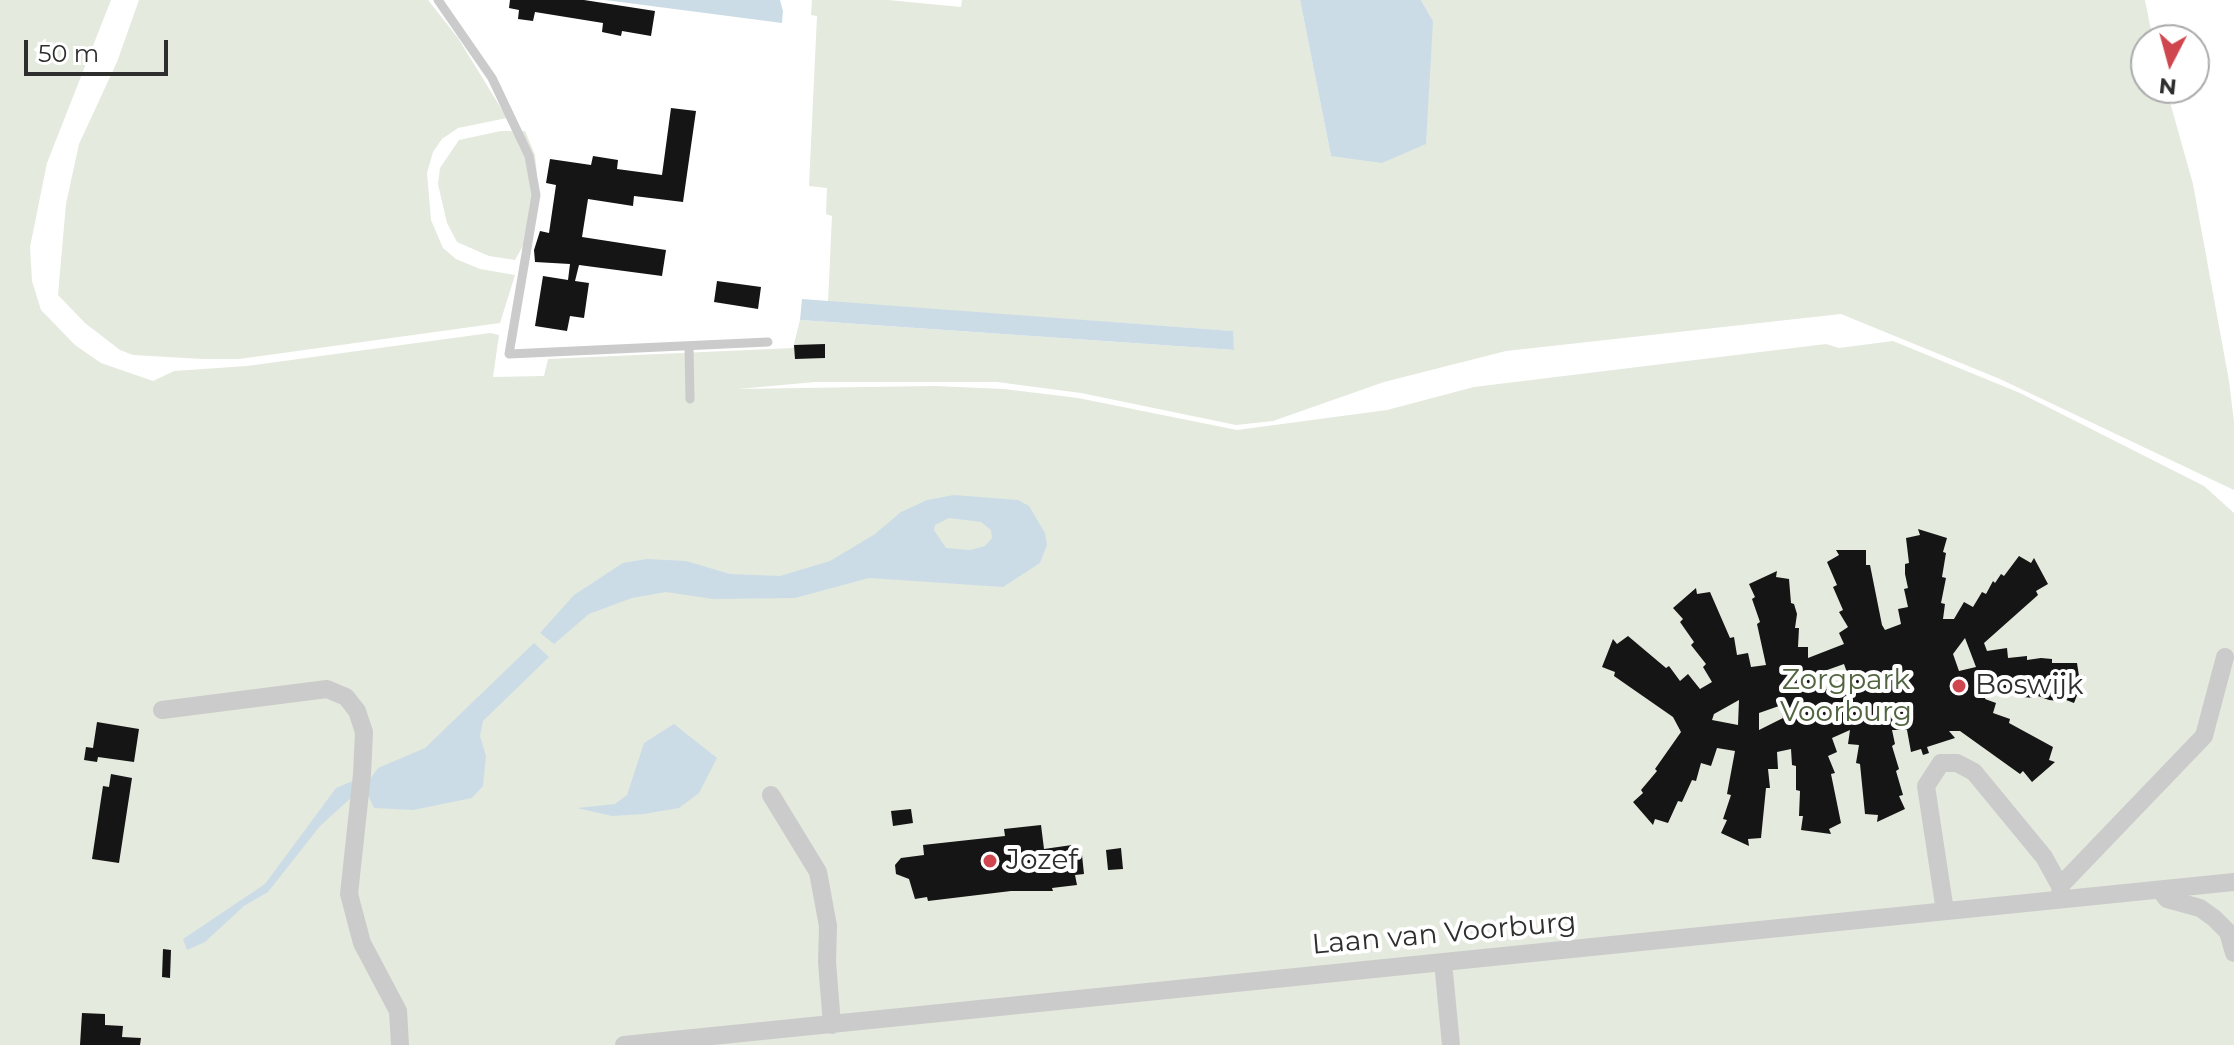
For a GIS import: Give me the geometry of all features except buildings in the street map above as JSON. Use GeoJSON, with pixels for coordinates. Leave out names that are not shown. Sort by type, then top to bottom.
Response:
{"type":"FeatureCollection","features":[{"type":"Feature","properties":{"kind":"street"},"geometry":{"type":"LineString","coordinates":[[1945,911],[1926,786],[1941,763],[1957,763],[1974,772],[2044,857],[2061,893],[2204,736],[2225,657]]}},
{"type":"Feature","properties":{"kind":"street"},"geometry":{"type":"LineString","coordinates":[[162,710],[327,689],[346,697],[357,711],[364,732],[349,894],[362,943],[398,1011],[400,1045]]}},
{"type":"Feature","properties":{"kind":"street"},"geometry":{"type":"LineString","coordinates":[[771,795],[818,872],[828,926],[832,1025]]}},
{"type":"Feature","properties":{"kind":"street","name":"Laan van Voorburg"},"geometry":{"type":"LineString","coordinates":[[624,1045],[1945,911],[2061,893],[2160,890],[2234,882]]}},
{"type":"Feature","properties":{"kind":"street"},"geometry":{"type":"LineString","coordinates":[[2160,890],[2167,899],[2200,908],[2214,918],[2228,932],[2234,953]]}},
{"type":"Feature","properties":{"kind":"street"},"geometry":{"type":"LineString","coordinates":[[1443,962],[1451,1045]]}},
{"type":"Feature","properties":{"kind":"lane"},"geometry":{"type":"LineString","coordinates":[[438,0],[492,78],[515,120],[529,156],[536,195],[509,354],[768,342]]}},
{"type":"Feature","properties":{"kind":"lane"},"geometry":{"type":"LineString","coordinates":[[689,346],[690,399]]}},
{"type":"Feature","properties":{"kind":"green space","name":"Zorgpark Voorburg"},"geometry":{"type":"Polygon","coordinates":[[[0,0],[111,0],[47,163],[30,247],[32,281],[41,310],[75,345],[101,363],[153,381],[174,371],[247,366],[490,333],[499,335],[493,377],[544,376],[548,359],[793,348],[800,320],[1234,350],[1232,331],[828,302],[832,216],[826,214],[827,188],[809,186],[817,16],[811,15],[812,0],[888,0],[961,7],[962,0],[1300,0],[1331,156],[1433,21],[1421,0],[2145,0],[2150,24],[2130,24],[2130,104],[2170,104],[2193,184],[2229,381],[2234,422],[2234,490],[2000,379],[1841,314],[1506,351],[1384,382],[1273,421],[1236,425],[1081,393],[997,382],[815,382],[738,389],[934,386],[1004,389],[1078,398],[1237,430],[1387,410],[1474,387],[1826,344],[1839,348],[1893,341],[2020,393],[2204,486],[2234,513],[2234,1045],[0,1045],[0,0]]]}},
{"type":"Feature","properties":{"kind":"green space"},"geometry":{"type":"Polygon","coordinates":[[[139,0],[428,0],[458,38],[507,118],[458,128],[442,139],[433,152],[427,173],[431,220],[443,248],[456,259],[480,269],[515,275],[500,323],[239,359],[203,359],[133,355],[120,350],[85,323],[58,295],[66,204],[79,144],[117,62],[139,0]]]}},
{"type":"Feature","properties":{"kind":"green space"},"geometry":{"type":"Polygon","coordinates":[[[501,131],[525,131],[535,155],[537,174],[524,244],[515,260],[489,256],[457,242],[447,223],[438,184],[440,168],[459,140],[501,131]]]}},
{"type":"Feature","properties":{"kind":"shaded area"},"geometry":{"type":"Polygon","coordinates":[[[605,0],[780,0],[782,23],[605,0]]]}},
{"type":"Feature","properties":{"kind":"shaded area"},"geometry":{"type":"Polygon","coordinates":[[[1300,0],[1421,0],[1433,21],[1426,144],[1382,163],[1331,156],[1300,0]]]}},
{"type":"Feature","properties":{"kind":"shaded area"},"geometry":{"type":"Polygon","coordinates":[[[802,299],[1233,331],[1234,350],[800,320],[802,299]]]}},
{"type":"Feature","properties":{"kind":"shaded area"},"geometry":{"type":"Polygon","coordinates":[[[954,495],[1018,500],[1029,506],[1045,533],[1047,545],[1040,563],[1003,587],[869,578],[795,598],[713,599],[666,592],[632,598],[589,614],[554,644],[540,633],[574,595],[623,563],[647,559],[686,561],[730,574],[780,576],[830,561],[875,534],[901,512],[927,500],[954,495]],[[949,518],[935,525],[934,530],[946,548],[970,550],[985,546],[992,538],[991,530],[981,522],[949,518]]]}},
{"type":"Feature","properties":{"kind":"shaded area"},"geometry":{"type":"Polygon","coordinates":[[[534,643],[549,657],[483,721],[480,736],[486,756],[483,786],[472,798],[413,810],[374,808],[368,795],[352,797],[320,826],[268,892],[244,906],[205,942],[187,950],[183,939],[265,884],[336,788],[355,780],[370,779],[378,768],[425,748],[534,643]]]}},
{"type":"Feature","properties":{"kind":"shaded area"},"geometry":{"type":"Polygon","coordinates":[[[674,724],[717,758],[699,793],[679,808],[644,814],[612,816],[577,808],[615,804],[627,795],[644,743],[674,724]]]}},
{"type":"Feature","properties":{"kind":"place","name":"Boswijk"},"geometry":{"type":"Point","coordinates":[1959,686]}},
{"type":"Feature","properties":{"kind":"place","name":"Jozef"},"geometry":{"type":"Point","coordinates":[990,861]}}]}
